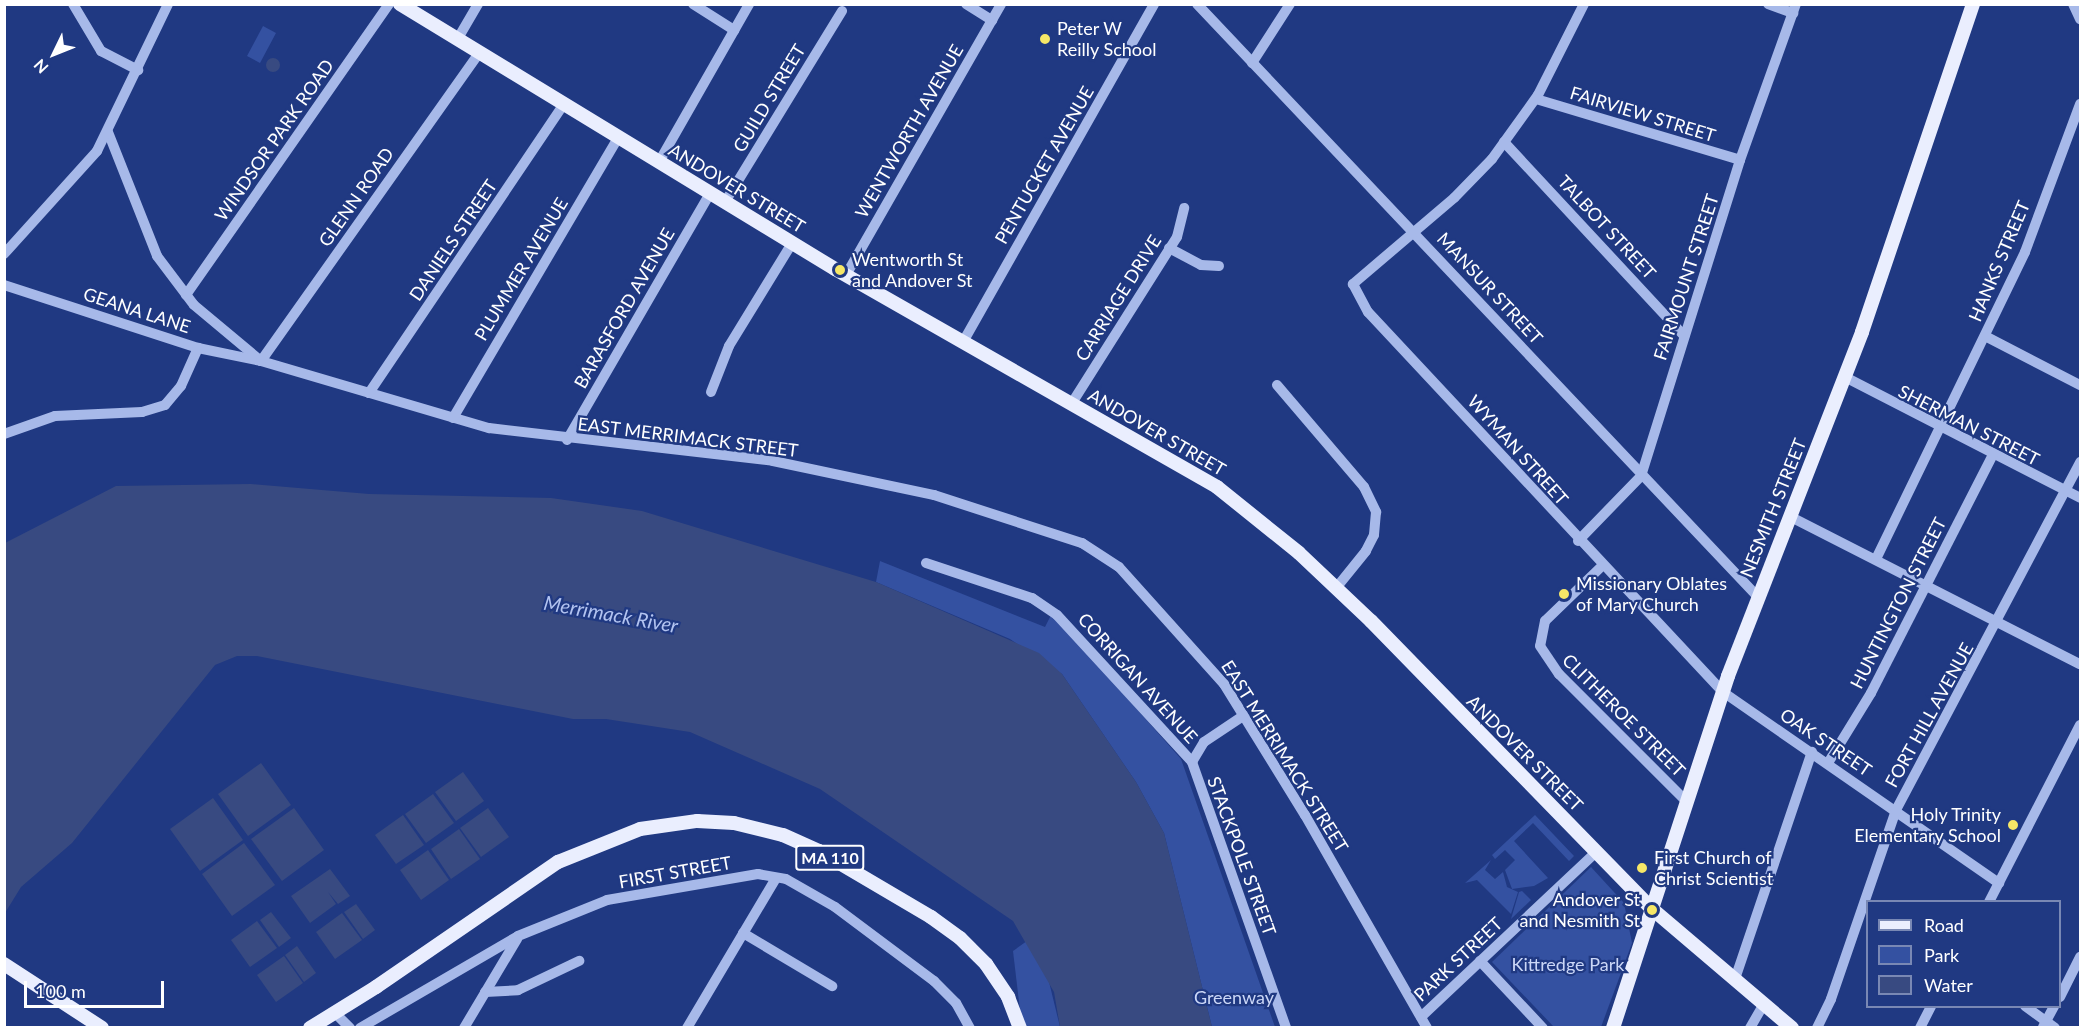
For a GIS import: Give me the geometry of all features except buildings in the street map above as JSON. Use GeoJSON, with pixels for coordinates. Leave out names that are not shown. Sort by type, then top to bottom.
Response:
{"type":"FeatureCollection","features":[{"type":"Feature","properties":{"kind":"main road","name":"ANDOVER STREET"},"geometry":{"type":"LineString","coordinates":[[400,4],[846,275],[1217,487],[1336,588],[1651,908],[1792,1028]]}},
{"type":"Feature","properties":{"kind":"main road","name":"NESMITH STREET"},"geometry":{"type":"LineString","coordinates":[[1613,1028],[1756,595],[1845,377],[1904,215],[1973,4]]}},
{"type":"Feature","properties":{"kind":"main road","name":"MA 110"},"geometry":{"type":"LineString","coordinates":[[310,1028],[578,852],[640,829],[707,821],[749,826],[799,842],[931,917],[960,938],[986,964],[1008,998],[1020,1028]]}},
{"type":"Feature","properties":{"kind":"main road"},"geometry":{"type":"LineString","coordinates":[[4,964],[102,1028]]}},
{"type":"Feature","properties":{"kind":"street"},"geometry":{"type":"LineString","coordinates":[[73,4],[101,51],[138,70]]}},
{"type":"Feature","properties":{"kind":"street"},"geometry":{"type":"LineString","coordinates":[[4,254],[97,152],[168,4]]}},
{"type":"Feature","properties":{"kind":"street","name":"WINDSOR PARK ROAD"},"geometry":{"type":"LineString","coordinates":[[186,295],[389,4]]}},
{"type":"Feature","properties":{"kind":"street"},"geometry":{"type":"LineString","coordinates":[[457,39],[478,4]]}},
{"type":"Feature","properties":{"kind":"street"},"geometry":{"type":"LineString","coordinates":[[693,4],[734,30]]}},
{"type":"Feature","properties":{"kind":"street"},"geometry":{"type":"LineString","coordinates":[[659,162],[749,4]]}},
{"type":"Feature","properties":{"kind":"street"},"geometry":{"type":"LineString","coordinates":[[966,4],[992,20]]}},
{"type":"Feature","properties":{"kind":"street","name":"WENTWORTH AVENUE"},"geometry":{"type":"LineString","coordinates":[[846,275],[1001,4]]}},
{"type":"Feature","properties":{"kind":"street","name":"PENTUCKET AVENUE"},"geometry":{"type":"LineString","coordinates":[[963,342],[1154,4]]}},
{"type":"Feature","properties":{"kind":"street","name":"MANSUR STREET"},"geometry":{"type":"LineString","coordinates":[[1197,4],[1756,595]]}},
{"type":"Feature","properties":{"kind":"street"},"geometry":{"type":"LineString","coordinates":[[1252,63],[1290,4]]}},
{"type":"Feature","properties":{"kind":"street"},"geometry":{"type":"LineString","coordinates":[[1414,232],[1454,198],[1504,142],[1536,99],[1584,4]]}},
{"type":"Feature","properties":{"kind":"street"},"geometry":{"type":"LineString","coordinates":[[1768,4],[1795,9]]}},
{"type":"Feature","properties":{"kind":"street"},"geometry":{"type":"LineString","coordinates":[[2073,4],[2080,19]]}},
{"type":"Feature","properties":{"kind":"street","name":"FAIRMOUNT STREET"},"geometry":{"type":"LineString","coordinates":[[1578,541],[1641,476],[1740,160],[1795,9]]}},
{"type":"Feature","properties":{"kind":"street","name":"GUILD STREET"},"geometry":{"type":"LineString","coordinates":[[725,202],[842,11]]}},
{"type":"Feature","properties":{"kind":"street","name":"GLENN ROAD"},"geometry":{"type":"LineString","coordinates":[[261,361],[479,53]]}},
{"type":"Feature","properties":{"kind":"street","name":"FAIRVIEW STREET"},"geometry":{"type":"LineString","coordinates":[[1536,99],[1740,160]]}},
{"type":"Feature","properties":{"kind":"street","name":"HANKS STREET"},"geometry":{"type":"LineString","coordinates":[[1876,559],[1938,427],[2025,252],[2080,104]]}},
{"type":"Feature","properties":{"kind":"street","name":"DANIELS STREET"},"geometry":{"type":"LineString","coordinates":[[369,393],[563,105]]}},
{"type":"Feature","properties":{"kind":"street","name":"EAST MERRIMACK STREET"},"geometry":{"type":"LineString","coordinates":[[108,132],[157,256],[186,295],[261,361],[489,428],[567,440],[773,460],[934,495],[1083,544],[1119,567],[1206,660],[1243,716],[1427,1028]]}},
{"type":"Feature","properties":{"kind":"street","name":"PLUMMER AVENUE"},"geometry":{"type":"LineString","coordinates":[[453,418],[618,138]]}},
{"type":"Feature","properties":{"kind":"street","name":"TALBOT STREET"},"geometry":{"type":"LineString","coordinates":[[1504,142],[1684,336]]}},
{"type":"Feature","properties":{"kind":"street","name":"BARASFORD AVENUE"},"geometry":{"type":"LineString","coordinates":[[567,440],[710,193]]}},
{"type":"Feature","properties":{"kind":"street","name":"CARRIAGE DRIVE"},"geometry":{"type":"LineString","coordinates":[[1072,403],[1169,248],[1183,222],[1184,208]]}},
{"type":"Feature","properties":{"kind":"street","name":"WYMAN STREET"},"geometry":{"type":"LineString","coordinates":[[1414,232],[1353,284],[1368,312],[1578,541],[1723,692]]}},
{"type":"Feature","properties":{"kind":"street"},"geometry":{"type":"LineString","coordinates":[[711,392],[729,346],[792,243]]}},
{"type":"Feature","properties":{"kind":"street"},"geometry":{"type":"LineString","coordinates":[[1169,248],[1200,266],[1219,266]]}},
{"type":"Feature","properties":{"kind":"street","name":"GEANA LANE"},"geometry":{"type":"LineString","coordinates":[[4,285],[198,348],[261,361]]}},
{"type":"Feature","properties":{"kind":"street"},"geometry":{"type":"LineString","coordinates":[[1985,336],[2080,385]]}},
{"type":"Feature","properties":{"kind":"street"},"geometry":{"type":"LineString","coordinates":[[4,434],[55,416],[142,412],[165,405],[181,386],[198,348]]}},
{"type":"Feature","properties":{"kind":"street","name":"SHERMAN STREET"},"geometry":{"type":"LineString","coordinates":[[1845,377],[1938,427],[2080,498]]}},
{"type":"Feature","properties":{"kind":"street"},"geometry":{"type":"LineString","coordinates":[[1276,385],[1364,487],[1376,512],[1374,535],[1366,551],[1336,588]]}},
{"type":"Feature","properties":{"kind":"street","name":"HUNTINGTON STREET"},"geometry":{"type":"LineString","coordinates":[[1828,763],[1858,716],[1993,455]]}},
{"type":"Feature","properties":{"kind":"street","name":"FORT HILL AVENUE"},"geometry":{"type":"LineString","coordinates":[[1817,1028],[1831,999],[1896,810],[1998,622],[2080,462]]}},
{"type":"Feature","properties":{"kind":"street"},"geometry":{"type":"LineString","coordinates":[[1789,516],[2080,664]]}},
{"type":"Feature","properties":{"kind":"street","name":"CORRIGAN AVENUE"},"geometry":{"type":"LineString","coordinates":[[926,563],[1032,598],[1057,615],[1192,762]]}},
{"type":"Feature","properties":{"kind":"street","name":"CLITHEROE STREET"},"geometry":{"type":"LineString","coordinates":[[1602,566],[1545,621],[1540,646],[1559,674],[1688,802]]}},
{"type":"Feature","properties":{"kind":"street","name":"OAK STREET"},"geometry":{"type":"LineString","coordinates":[[1723,692],[1999,883]]}},
{"type":"Feature","properties":{"kind":"street","name":"STACKPOLE STREET"},"geometry":{"type":"LineString","coordinates":[[1243,716],[1204,742],[1192,762],[1286,1028]]}},
{"type":"Feature","properties":{"kind":"street"},"geometry":{"type":"LineString","coordinates":[[1990,900],[2080,725]]}},
{"type":"Feature","properties":{"kind":"street"},"geometry":{"type":"LineString","coordinates":[[1735,979],[1812,752]]}},
{"type":"Feature","properties":{"kind":"street","name":"PARK STREET"},"geometry":{"type":"LineString","coordinates":[[1421,1017],[1597,851]]}},
{"type":"Feature","properties":{"kind":"street","name":"FIRST STREET"},"geometry":{"type":"LineString","coordinates":[[360,1028],[518,936],[607,900],[758,874],[776,878],[835,907],[907,959],[956,1003],[970,1028]]}},
{"type":"Feature","properties":{"kind":"street"},"geometry":{"type":"LineString","coordinates":[[687,1028],[776,878]]}},
{"type":"Feature","properties":{"kind":"street"},"geometry":{"type":"LineString","coordinates":[[743,933],[832,986]]}},
{"type":"Feature","properties":{"kind":"street"},"geometry":{"type":"LineString","coordinates":[[464,1028],[518,936]]}},
{"type":"Feature","properties":{"kind":"street"},"geometry":{"type":"LineString","coordinates":[[2061,995],[2080,957]]}},
{"type":"Feature","properties":{"kind":"street"},"geometry":{"type":"LineString","coordinates":[[1480,961],[1543,1028]]}},
{"type":"Feature","properties":{"kind":"street"},"geometry":{"type":"LineString","coordinates":[[485,992],[518,990],[579,962]]}},
{"type":"Feature","properties":{"kind":"street"},"geometry":{"type":"LineString","coordinates":[[1750,1028],[1764,1004]]}},
{"type":"Feature","properties":{"kind":"street"},"geometry":{"type":"LineString","coordinates":[[1920,1028],[1930,1008]]}},
{"type":"Feature","properties":{"kind":"street"},"geometry":{"type":"LineString","coordinates":[[2027,1008],[2048,1025],[2053,1008]]}},
{"type":"Feature","properties":{"kind":"street"},"geometry":{"type":"LineString","coordinates":[[335,1012],[350,1028]]}},
{"type":"Feature","properties":{"kind":"green space"},"geometry":{"type":"Polygon","coordinates":[[[263,26],[276,33],[260,63],[247,56],[263,26]]]}},
{"type":"Feature","properties":{"kind":"green space","name":"Greenway"},"geometry":{"type":"Polygon","coordinates":[[[880,561],[1045,627],[1052,613],[1181,759],[1275,1027],[1212,1027],[1164,833],[1136,782],[1062,674],[1010,639],[876,582],[880,561]]]}},
{"type":"Feature","properties":{"kind":"green space"},"geometry":{"type":"Polygon","coordinates":[[[1535,815],[1574,856],[1569,861],[1533,823],[1514,841],[1548,878],[1534,886],[1512,889],[1505,870],[1515,860],[1505,850],[1495,859],[1492,855],[1535,815]]]}},
{"type":"Feature","properties":{"kind":"green space"},"geometry":{"type":"Polygon","coordinates":[[[1491,860],[1485,870],[1495,879],[1503,872],[1507,887],[1518,892],[1511,914],[1477,880],[1465,883],[1491,860]]]}},
{"type":"Feature","properties":{"kind":"green space","name":"Kittredge Park"},"geometry":{"type":"Polygon","coordinates":[[[1591,867],[1624,903],[1632,943],[1601,1027],[1554,1027],[1492,962],[1591,867]]]}},
{"type":"Feature","properties":{"kind":"green space"},"geometry":{"type":"Polygon","coordinates":[[[1522,891],[1531,900],[1511,919],[1519,892],[1522,891]]]}},
{"type":"Feature","properties":{"kind":"green space"},"geometry":{"type":"Polygon","coordinates":[[[1034,936],[1042,953],[1060,1027],[1022,1027],[1013,951],[1034,936]]]}},
{"type":"Feature","properties":{"kind":"water"},"geometry":{"type":"Polygon","coordinates":[[[273,58],[278,60],[280,65],[278,70],[273,72],[268,70],[266,65],[268,60],[273,58]]]}},
{"type":"Feature","properties":{"kind":"water","name":"Merrimack River"},"geometry":{"type":"Polygon","coordinates":[[[251,484],[369,494],[551,498],[642,511],[876,582],[1039,653],[1062,674],[1136,782],[1164,833],[1212,1027],[1060,1027],[1054,992],[1013,921],[820,789],[690,732],[606,719],[573,719],[257,656],[237,656],[215,665],[72,843],[21,887],[5,913],[5,543],[116,486],[251,484]]]}},
{"type":"Feature","properties":{"kind":"water"},"geometry":{"type":"Polygon","coordinates":[[[261,763],[291,805],[248,836],[218,794],[261,763]]]}},
{"type":"Feature","properties":{"kind":"water"},"geometry":{"type":"Polygon","coordinates":[[[463,772],[484,801],[456,821],[435,792],[463,772]]]}},
{"type":"Feature","properties":{"kind":"water"},"geometry":{"type":"Polygon","coordinates":[[[433,794],[454,823],[426,843],[405,814],[433,794]]]}},
{"type":"Feature","properties":{"kind":"water"},"geometry":{"type":"Polygon","coordinates":[[[213,798],[243,840],[200,871],[170,829],[213,798]]]}},
{"type":"Feature","properties":{"kind":"water"},"geometry":{"type":"Polygon","coordinates":[[[294,808],[324,850],[282,881],[251,839],[294,808]]]}},
{"type":"Feature","properties":{"kind":"water"},"geometry":{"type":"Polygon","coordinates":[[[488,808],[509,837],[481,857],[460,828],[488,808]]]}},
{"type":"Feature","properties":{"kind":"water"},"geometry":{"type":"Polygon","coordinates":[[[403,815],[424,845],[396,864],[375,835],[403,815]]]}},
{"type":"Feature","properties":{"kind":"water"},"geometry":{"type":"Polygon","coordinates":[[[459,829],[480,859],[451,879],[431,849],[459,829]]]}},
{"type":"Feature","properties":{"kind":"water"},"geometry":{"type":"Polygon","coordinates":[[[244,843],[275,885],[232,916],[202,874],[244,843]]]}},
{"type":"Feature","properties":{"kind":"water"},"geometry":{"type":"Polygon","coordinates":[[[428,850],[449,880],[421,900],[400,870],[428,850]]]}},
{"type":"Feature","properties":{"kind":"water"},"geometry":{"type":"Polygon","coordinates":[[[330,869],[350,896],[338,904],[328,892],[336,904],[310,923],[291,896],[330,869]]]}},
{"type":"Feature","properties":{"kind":"water"},"geometry":{"type":"Polygon","coordinates":[[[356,904],[375,930],[363,939],[344,912],[356,904]]]}},
{"type":"Feature","properties":{"kind":"water"},"geometry":{"type":"Polygon","coordinates":[[[271,912],[291,938],[279,947],[260,920],[271,912]]]}},
{"type":"Feature","properties":{"kind":"water"},"geometry":{"type":"Polygon","coordinates":[[[342,913],[362,940],[335,959],[316,932],[342,913]]]}},
{"type":"Feature","properties":{"kind":"water"},"geometry":{"type":"Polygon","coordinates":[[[257,921],[277,948],[250,967],[231,940],[257,921]]]}},
{"type":"Feature","properties":{"kind":"water"},"geometry":{"type":"Polygon","coordinates":[[[297,946],[316,973],[304,982],[285,955],[297,946]]]}},
{"type":"Feature","properties":{"kind":"water"},"geometry":{"type":"Polygon","coordinates":[[[284,956],[303,983],[276,1002],[257,975],[284,956]]]}},
{"type":"Feature","properties":{"kind":"place","name":"Peter W Reilly School"},"geometry":{"type":"Point","coordinates":[1045,39]}},
{"type":"Feature","properties":{"kind":"place","name":"Wentworth St and Andover St"},"geometry":{"type":"Point","coordinates":[840,270]}},
{"type":"Feature","properties":{"kind":"place","name":"Missionary Oblates of Mary Church"},"geometry":{"type":"Point","coordinates":[1564,594]}},
{"type":"Feature","properties":{"kind":"place","name":"Holy Trinity Elementary School"},"geometry":{"type":"Point","coordinates":[2013,825]}},
{"type":"Feature","properties":{"kind":"place","name":"First Church of Christ Scientist"},"geometry":{"type":"Point","coordinates":[1642,868]}},
{"type":"Feature","properties":{"kind":"place","name":"Andover St and Nesmith St"},"geometry":{"type":"Point","coordinates":[1652,910]}}]}
